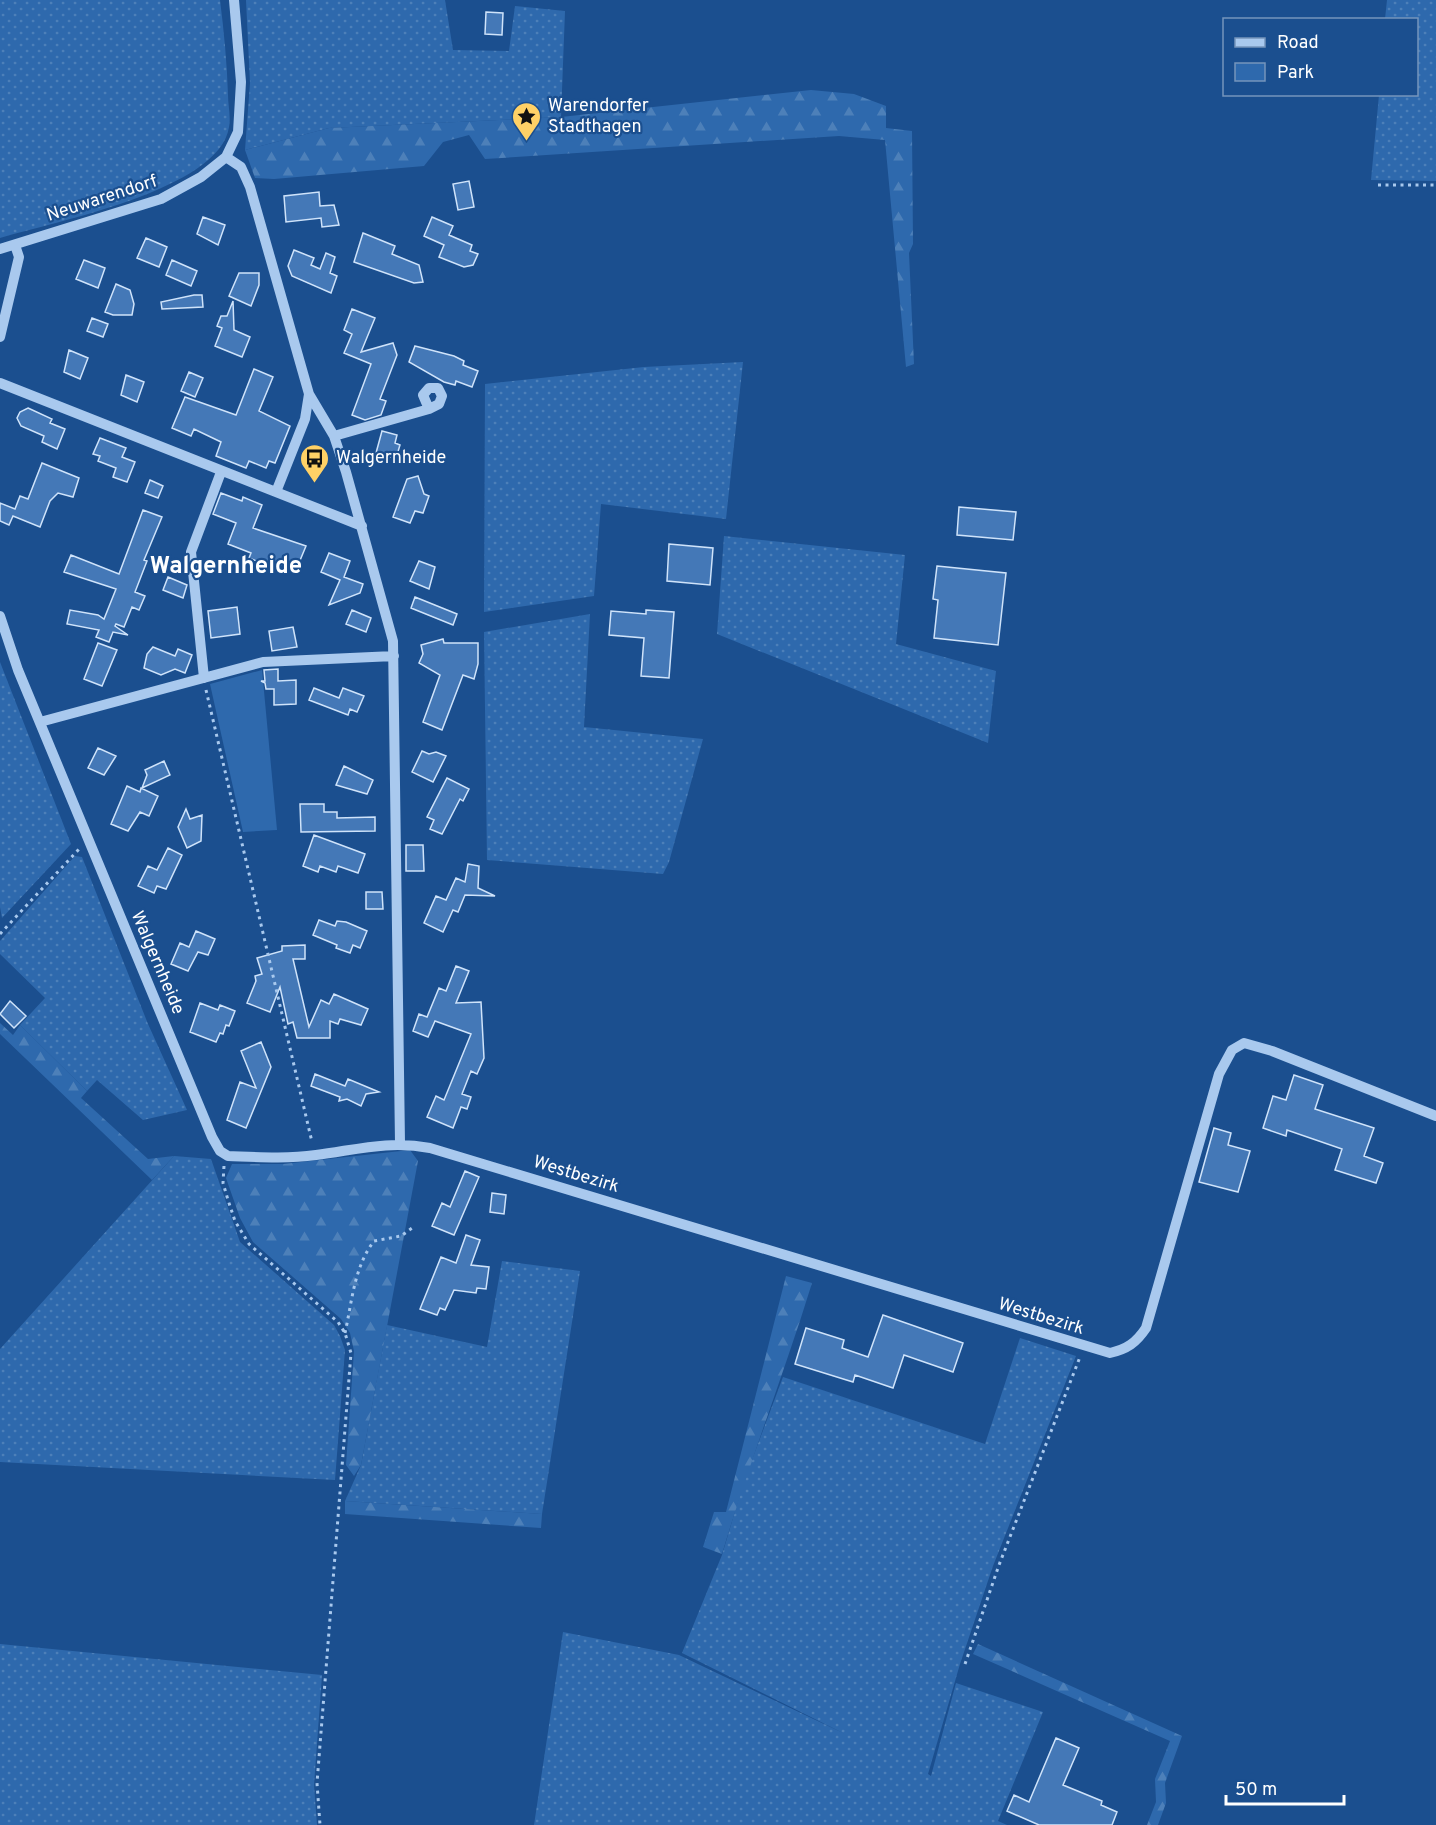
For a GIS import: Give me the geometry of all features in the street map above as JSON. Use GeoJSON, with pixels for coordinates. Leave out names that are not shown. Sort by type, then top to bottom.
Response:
{"type":"FeatureCollection","features":[{"type":"Feature","properties":{"kind":"street","name":"Neuwarendorf"},"geometry":{"type":"LineString","coordinates":[[0,249],[161,199],[201,177],[226,157],[238,132],[241,82],[234,0]]}},
{"type":"Feature","properties":{"kind":"street"},"geometry":{"type":"LineString","coordinates":[[226,157],[241,167],[250,187],[309,394],[334,436],[362,526],[393,641],[400,1143],[315,1156],[282,1158],[228,1156]]}},
{"type":"Feature","properties":{"kind":"street"},"geometry":{"type":"LineString","coordinates":[[0,337],[19,257],[15,245]]}},
{"type":"Feature","properties":{"kind":"street"},"geometry":{"type":"LineString","coordinates":[[0,383],[362,526]]}},
{"type":"Feature","properties":{"kind":"street"},"geometry":{"type":"LineString","coordinates":[[276,492],[305,419],[309,394]]}},
{"type":"Feature","properties":{"kind":"street"},"geometry":{"type":"LineString","coordinates":[[334,436],[429,409]]}},
{"type":"Feature","properties":{"kind":"street"},"geometry":{"type":"LineString","coordinates":[[204,678],[191,552],[221,472]]}},
{"type":"Feature","properties":{"kind":"street","name":"Walgernheide"},"geometry":{"type":"LineString","coordinates":[[0,616],[40,722],[212,1137],[220,1151],[228,1156]]}},
{"type":"Feature","properties":{"kind":"street"},"geometry":{"type":"LineString","coordinates":[[40,722],[263,662],[394,656]]}},
{"type":"Feature","properties":{"kind":"street","name":"Westbezirk"},"geometry":{"type":"LineString","coordinates":[[400,1143],[430,1148],[1083,1347],[1110,1353],[1124,1350],[1138,1341],[1146,1329],[1219,1074],[1232,1050],[1244,1043],[1272,1051],[1436,1116]]}},
{"type":"Feature","properties":{"kind":"path"},"geometry":{"type":"LineString","coordinates":[[1378,185],[1436,185]]}},
{"type":"Feature","properties":{"kind":"path"},"geometry":{"type":"LineString","coordinates":[[204,678],[315,1156]]}},
{"type":"Feature","properties":{"kind":"path"},"geometry":{"type":"LineString","coordinates":[[0,934],[76,849],[90,844]]}},
{"type":"Feature","properties":{"kind":"path"},"geometry":{"type":"LineString","coordinates":[[228,1156],[223,1171],[223,1183],[235,1221],[249,1244],[338,1322],[345,1334],[351,1353],[317,1783],[320,1825]]}},
{"type":"Feature","properties":{"kind":"path"},"geometry":{"type":"LineString","coordinates":[[345,1334],[356,1281],[368,1248],[374,1241],[401,1236],[415,1226]]}},
{"type":"Feature","properties":{"kind":"path"},"geometry":{"type":"LineString","coordinates":[[965,1664],[999,1565],[1083,1347]]}},
{"type":"Feature","properties":{"kind":"green space"},"geometry":{"type":"Polygon","coordinates":[[[0,0],[220,0],[230,119],[229,127],[219,149],[197,169],[167,186],[93,212],[0,238],[0,0]]]}},
{"type":"Feature","properties":{"kind":"green space"},"geometry":{"type":"Polygon","coordinates":[[[246,0],[445,0],[453,50],[509,51],[515,6],[565,11],[561,117],[329,128],[245,150],[250,83],[246,0]]]}},
{"type":"Feature","properties":{"kind":"green space"},"geometry":{"type":"Polygon","coordinates":[[[1387,0],[1436,0],[1436,181],[1371,180],[1379,96],[1418,96],[1418,18],[1385,18],[1387,0]]]}},
{"type":"Feature","properties":{"kind":"green space"},"geometry":{"type":"Polygon","coordinates":[[[811,90],[854,94],[886,106],[886,128],[912,131],[913,244],[909,253],[914,364],[906,367],[885,140],[839,136],[485,159],[469,135],[443,142],[424,166],[274,179],[255,178],[245,150],[329,128],[561,117],[811,90]]]}},
{"type":"Feature","properties":{"kind":"green space"},"geometry":{"type":"Polygon","coordinates":[[[743,362],[726,519],[601,504],[594,596],[484,612],[485,384],[644,367],[743,362]]]}},
{"type":"Feature","properties":{"kind":"green space"},"geometry":{"type":"Polygon","coordinates":[[[724,536],[905,555],[896,644],[996,671],[988,743],[717,634],[724,536]]]}},
{"type":"Feature","properties":{"kind":"green space"},"geometry":{"type":"Polygon","coordinates":[[[590,614],[584,727],[703,739],[669,862],[663,874],[487,860],[484,632],[590,614]]]}},
{"type":"Feature","properties":{"kind":"green space"},"geometry":{"type":"Polygon","coordinates":[[[0,662],[71,844],[2,918],[0,907],[0,662]]]}},
{"type":"Feature","properties":{"kind":"green space"},"geometry":{"type":"Polygon","coordinates":[[[262,670],[277,830],[243,832],[210,684],[262,670]]]}},
{"type":"Feature","properties":{"kind":"green space"},"geometry":{"type":"Polygon","coordinates":[[[75,856],[82,857],[148,1024],[187,1110],[143,1120],[97,1080],[87,1091],[20,1025],[45,998],[0,954],[0,941],[75,856]]]}},
{"type":"Feature","properties":{"kind":"green space"},"geometry":{"type":"Polygon","coordinates":[[[0,1023],[13,1035],[20,1025],[87,1091],[81,1098],[148,1159],[174,1156],[152,1180],[0,1034],[0,1023]]]}},
{"type":"Feature","properties":{"kind":"green space"},"geometry":{"type":"Polygon","coordinates":[[[410,1150],[418,1161],[361,1465],[354,1476],[346,1465],[354,1351],[350,1333],[341,1319],[253,1242],[240,1218],[226,1178],[232,1164],[283,1164],[410,1150]]]}},
{"type":"Feature","properties":{"kind":"green space"},"geometry":{"type":"Polygon","coordinates":[[[174,1156],[211,1159],[240,1242],[334,1325],[340,1336],[345,1350],[335,1480],[0,1462],[0,1349],[174,1156]]]}},
{"type":"Feature","properties":{"kind":"green space"},"geometry":{"type":"Polygon","coordinates":[[[502,1261],[580,1271],[542,1514],[345,1501],[361,1465],[387,1325],[487,1347],[502,1261]]]}},
{"type":"Feature","properties":{"kind":"green space"},"geometry":{"type":"Polygon","coordinates":[[[786,1276],[812,1283],[722,1554],[703,1547],[714,1512],[726,1512],[786,1276]]]}},
{"type":"Feature","properties":{"kind":"green space"},"geometry":{"type":"Polygon","coordinates":[[[1020,1338],[1076,1356],[993,1566],[960,1664],[928,1774],[931,1776],[956,1683],[1043,1712],[998,1821],[1007,1825],[534,1825],[563,1632],[679,1655],[845,1734],[682,1653],[722,1555],[744,1481],[783,1377],[985,1444],[1020,1338]]]}},
{"type":"Feature","properties":{"kind":"green space"},"geometry":{"type":"Polygon","coordinates":[[[345,1501],[542,1514],[541,1528],[345,1514],[345,1501]]]}},
{"type":"Feature","properties":{"kind":"green space"},"geometry":{"type":"Polygon","coordinates":[[[0,1644],[322,1675],[314,1785],[317,1825],[0,1825],[0,1644]]]}},
{"type":"Feature","properties":{"kind":"green space"},"geometry":{"type":"Polygon","coordinates":[[[978,1644],[1182,1736],[1165,1783],[1166,1803],[1158,1825],[1147,1825],[1156,1802],[1155,1779],[1170,1741],[973,1654],[978,1644]]]}},
{"type":"Feature","properties":{"kind":"building"},"geometry":{"type":"Polygon","coordinates":[[[486,12],[503,13],[502,35],[485,34],[486,12]]]}},
{"type":"Feature","properties":{"kind":"building"},"geometry":{"type":"Polygon","coordinates":[[[469,181],[474,207],[458,210],[453,184],[469,181]]]}},
{"type":"Feature","properties":{"kind":"building"},"geometry":{"type":"Polygon","coordinates":[[[319,192],[320,206],[334,205],[339,225],[322,227],[321,218],[286,222],[284,196],[319,192]]]}},
{"type":"Feature","properties":{"kind":"building"},"geometry":{"type":"Polygon","coordinates":[[[203,217],[225,225],[218,245],[197,234],[203,217]]]}},
{"type":"Feature","properties":{"kind":"building"},"geometry":{"type":"Polygon","coordinates":[[[432,217],[453,226],[449,235],[472,245],[470,251],[478,254],[473,265],[464,267],[439,257],[444,245],[424,236],[432,217]]]}},
{"type":"Feature","properties":{"kind":"building"},"geometry":{"type":"Polygon","coordinates":[[[363,233],[395,246],[392,254],[419,265],[423,282],[414,283],[354,262],[363,233]]]}},
{"type":"Feature","properties":{"kind":"building"},"geometry":{"type":"Polygon","coordinates":[[[146,238],[167,247],[159,267],[137,258],[146,238]]]}},
{"type":"Feature","properties":{"kind":"building"},"geometry":{"type":"Polygon","coordinates":[[[294,250],[314,258],[311,265],[320,269],[326,253],[335,257],[330,273],[337,276],[331,293],[292,276],[288,266],[294,250]]]}},
{"type":"Feature","properties":{"kind":"building"},"geometry":{"type":"Polygon","coordinates":[[[84,260],[105,268],[98,288],[76,279],[84,260]]]}},
{"type":"Feature","properties":{"kind":"building"},"geometry":{"type":"Polygon","coordinates":[[[172,260],[197,271],[191,286],[166,275],[172,260]]]}},
{"type":"Feature","properties":{"kind":"building"},"geometry":{"type":"Polygon","coordinates":[[[239,273],[259,273],[259,285],[251,306],[229,296],[239,273]]]}},
{"type":"Feature","properties":{"kind":"building"},"geometry":{"type":"Polygon","coordinates":[[[116,284],[130,290],[134,304],[132,315],[113,315],[105,312],[116,284]]]}},
{"type":"Feature","properties":{"kind":"building"},"geometry":{"type":"Polygon","coordinates":[[[202,295],[203,307],[162,309],[161,302],[202,295]]]}},
{"type":"Feature","properties":{"kind":"building"},"geometry":{"type":"Polygon","coordinates":[[[233,301],[234,330],[250,337],[242,357],[215,346],[222,328],[217,326],[221,316],[227,316],[233,301]]]}},
{"type":"Feature","properties":{"kind":"building"},"geometry":{"type":"Polygon","coordinates":[[[352,309],[375,318],[361,352],[393,343],[397,355],[380,399],[386,401],[381,415],[365,420],[352,415],[371,364],[344,353],[352,334],[344,330],[352,309]]]}},
{"type":"Feature","properties":{"kind":"building"},"geometry":{"type":"Polygon","coordinates":[[[92,318],[108,324],[103,337],[87,331],[92,318]]]}},
{"type":"Feature","properties":{"kind":"building"},"geometry":{"type":"Polygon","coordinates":[[[415,346],[454,356],[464,361],[463,365],[478,371],[472,387],[456,381],[455,385],[444,382],[409,362],[415,346]]]}},
{"type":"Feature","properties":{"kind":"building"},"geometry":{"type":"Polygon","coordinates":[[[69,350],[88,358],[80,379],[64,372],[69,350]]]}},
{"type":"Feature","properties":{"kind":"building"},"geometry":{"type":"Polygon","coordinates":[[[254,369],[273,377],[259,411],[290,426],[275,463],[269,461],[266,468],[249,461],[246,468],[216,456],[221,442],[194,429],[191,436],[172,428],[185,397],[236,415],[254,369]]]}},
{"type":"Feature","properties":{"kind":"building"},"geometry":{"type":"Polygon","coordinates":[[[189,372],[203,378],[195,397],[181,391],[189,372]]]}},
{"type":"Feature","properties":{"kind":"building"},"geometry":{"type":"Polygon","coordinates":[[[126,375],[144,382],[137,402],[121,395],[126,375]]]}},
{"type":"Feature","properties":{"kind":"building"},"geometry":{"type":"Polygon","coordinates":[[[28,408],[52,419],[50,423],[65,429],[57,449],[42,442],[44,436],[21,426],[17,418],[20,412],[28,408]]]}},
{"type":"Feature","properties":{"kind":"building"},"geometry":{"type":"Polygon","coordinates":[[[382,431],[397,435],[395,443],[400,445],[396,458],[376,453],[382,431]]]}},
{"type":"Feature","properties":{"kind":"building"},"geometry":{"type":"Polygon","coordinates":[[[100,438],[126,448],[122,457],[135,462],[127,482],[113,477],[116,468],[98,461],[100,456],[93,454],[100,438]]]}},
{"type":"Feature","properties":{"kind":"building"},"geometry":{"type":"Polygon","coordinates":[[[42,463],[79,478],[73,497],[58,493],[50,501],[40,527],[13,516],[9,525],[0,521],[0,503],[15,509],[20,496],[28,499],[42,463]]]}},
{"type":"Feature","properties":{"kind":"building"},"geometry":{"type":"Polygon","coordinates":[[[418,476],[424,494],[429,496],[423,513],[415,511],[410,523],[393,517],[407,479],[418,476]]]}},
{"type":"Feature","properties":{"kind":"building"},"geometry":{"type":"Polygon","coordinates":[[[150,480],[163,486],[158,498],[145,493],[150,480]]]}},
{"type":"Feature","properties":{"kind":"building"},"geometry":{"type":"Polygon","coordinates":[[[221,493],[242,501],[243,497],[262,505],[253,528],[306,546],[296,570],[276,563],[274,568],[249,558],[251,553],[228,544],[236,523],[213,514],[221,493]]]}},
{"type":"Feature","properties":{"kind":"building"},"geometry":{"type":"Polygon","coordinates":[[[959,507],[1016,512],[1013,540],[957,535],[959,507]]]}},
{"type":"Feature","properties":{"kind":"building"},"geometry":{"type":"Polygon","coordinates":[[[143,510],[162,517],[144,560],[147,561],[135,592],[145,596],[139,610],[132,607],[124,627],[116,624],[115,626],[128,635],[113,632],[109,642],[96,637],[99,630],[67,624],[70,610],[98,615],[104,619],[116,589],[64,572],[71,555],[119,574],[143,510]]]}},
{"type":"Feature","properties":{"kind":"building"},"geometry":{"type":"Polygon","coordinates":[[[669,544],[713,548],[710,585],[667,581],[669,544]]]}},
{"type":"Feature","properties":{"kind":"building"},"geometry":{"type":"Polygon","coordinates":[[[329,553],[350,561],[344,577],[363,584],[360,593],[329,605],[340,580],[321,572],[329,553]]]}},
{"type":"Feature","properties":{"kind":"building"},"geometry":{"type":"Polygon","coordinates":[[[419,561],[435,567],[429,589],[410,581],[419,561]]]}},
{"type":"Feature","properties":{"kind":"building"},"geometry":{"type":"Polygon","coordinates":[[[937,566],[1006,573],[998,645],[934,638],[938,600],[933,599],[937,566]]]}},
{"type":"Feature","properties":{"kind":"building"},"geometry":{"type":"Polygon","coordinates":[[[168,577],[187,585],[183,598],[163,590],[168,577]]]}},
{"type":"Feature","properties":{"kind":"building"},"geometry":{"type":"Polygon","coordinates":[[[415,597],[457,614],[453,625],[411,608],[415,597]]]}},
{"type":"Feature","properties":{"kind":"building"},"geometry":{"type":"Polygon","coordinates":[[[237,607],[240,634],[211,638],[208,611],[237,607]]]}},
{"type":"Feature","properties":{"kind":"building"},"geometry":{"type":"Polygon","coordinates":[[[352,610],[371,618],[366,632],[346,624],[352,610]]]}},
{"type":"Feature","properties":{"kind":"building"},"geometry":{"type":"Polygon","coordinates":[[[646,610],[674,612],[669,678],[641,676],[644,638],[609,635],[611,611],[646,614],[646,610]]]}},
{"type":"Feature","properties":{"kind":"building"},"geometry":{"type":"Polygon","coordinates":[[[293,627],[297,647],[272,651],[269,631],[293,627]]]}},
{"type":"Feature","properties":{"kind":"building"},"geometry":{"type":"Polygon","coordinates":[[[443,639],[444,643],[478,643],[478,664],[474,679],[463,675],[442,730],[423,722],[440,675],[419,663],[423,654],[421,645],[443,639]]]}},
{"type":"Feature","properties":{"kind":"building"},"geometry":{"type":"Polygon","coordinates":[[[98,643],[117,650],[102,686],[84,679],[98,643]]]}},
{"type":"Feature","properties":{"kind":"building"},"geometry":{"type":"Polygon","coordinates":[[[153,647],[175,656],[178,649],[192,655],[185,673],[175,669],[161,675],[144,668],[147,654],[153,647]]]}},
{"type":"Feature","properties":{"kind":"building"},"geometry":{"type":"Polygon","coordinates":[[[278,669],[278,681],[296,680],[296,704],[274,705],[274,689],[266,689],[265,683],[261,681],[265,681],[264,670],[278,669]]]}},
{"type":"Feature","properties":{"kind":"building"},"geometry":{"type":"Polygon","coordinates":[[[314,688],[339,698],[343,688],[364,696],[357,712],[350,709],[348,715],[309,700],[314,688]]]}},
{"type":"Feature","properties":{"kind":"building"},"geometry":{"type":"Polygon","coordinates":[[[98,748],[116,756],[104,775],[88,768],[98,748]]]}},
{"type":"Feature","properties":{"kind":"building"},"geometry":{"type":"Polygon","coordinates":[[[422,751],[429,754],[436,752],[446,756],[433,782],[412,772],[422,751]]]}},
{"type":"Feature","properties":{"kind":"building"},"geometry":{"type":"Polygon","coordinates":[[[164,761],[170,775],[142,788],[147,775],[145,770],[164,761]]]}},
{"type":"Feature","properties":{"kind":"building"},"geometry":{"type":"Polygon","coordinates":[[[344,766],[373,780],[367,794],[336,785],[344,766]]]}},
{"type":"Feature","properties":{"kind":"building"},"geometry":{"type":"Polygon","coordinates":[[[447,778],[469,789],[463,801],[460,799],[442,834],[430,829],[434,820],[427,817],[447,778]]]}},
{"type":"Feature","properties":{"kind":"building"},"geometry":{"type":"Polygon","coordinates":[[[127,786],[140,792],[141,788],[158,796],[149,816],[140,812],[128,831],[111,824],[127,786]]]}},
{"type":"Feature","properties":{"kind":"building"},"geometry":{"type":"Polygon","coordinates":[[[300,804],[324,804],[324,812],[337,812],[337,818],[375,817],[375,831],[301,832],[300,804]]]}},
{"type":"Feature","properties":{"kind":"building"},"geometry":{"type":"Polygon","coordinates":[[[186,809],[190,819],[202,815],[201,841],[187,848],[178,827],[186,809]]]}},
{"type":"Feature","properties":{"kind":"building"},"geometry":{"type":"Polygon","coordinates":[[[314,835],[365,854],[358,873],[338,866],[336,872],[320,866],[318,872],[303,866],[314,835]]]}},
{"type":"Feature","properties":{"kind":"building"},"geometry":{"type":"Polygon","coordinates":[[[406,845],[423,845],[424,871],[406,871],[406,845]]]}},
{"type":"Feature","properties":{"kind":"building"},"geometry":{"type":"Polygon","coordinates":[[[168,848],[182,855],[166,889],[157,886],[154,893],[138,886],[148,866],[157,870],[168,848]]]}},
{"type":"Feature","properties":{"kind":"building"},"geometry":{"type":"Polygon","coordinates":[[[468,864],[479,866],[478,888],[495,896],[465,895],[458,912],[453,910],[443,932],[424,923],[436,896],[446,900],[456,878],[465,882],[468,864]]]}},
{"type":"Feature","properties":{"kind":"building"},"geometry":{"type":"Polygon","coordinates":[[[366,892],[382,892],[383,909],[366,909],[366,892]]]}},
{"type":"Feature","properties":{"kind":"building"},"geometry":{"type":"Polygon","coordinates":[[[319,920],[335,926],[337,921],[346,922],[367,931],[360,948],[353,945],[350,953],[313,935],[319,920]]]}},
{"type":"Feature","properties":{"kind":"building"},"geometry":{"type":"Polygon","coordinates":[[[196,931],[215,939],[208,955],[198,952],[188,971],[171,964],[180,943],[189,947],[196,931]]]}},
{"type":"Feature","properties":{"kind":"building"},"geometry":{"type":"Polygon","coordinates":[[[305,945],[305,959],[293,959],[309,1027],[321,1000],[329,1004],[334,994],[368,1009],[361,1025],[340,1019],[338,1024],[330,1021],[330,1038],[297,1038],[293,1022],[288,1024],[280,987],[270,1012],[247,1003],[256,981],[255,976],[262,974],[257,958],[282,951],[282,946],[305,945]]]}},
{"type":"Feature","properties":{"kind":"building"},"geometry":{"type":"Polygon","coordinates":[[[456,966],[469,971],[456,1003],[481,1002],[484,1058],[477,1074],[471,1071],[462,1094],[471,1097],[467,1109],[461,1107],[453,1128],[427,1117],[436,1096],[444,1100],[471,1034],[435,1021],[428,1037],[413,1031],[419,1014],[427,1017],[439,988],[446,991],[456,966]]]}},
{"type":"Feature","properties":{"kind":"building"},"geometry":{"type":"Polygon","coordinates":[[[10,1001],[26,1016],[14,1028],[0,1014],[10,1001]]]}},
{"type":"Feature","properties":{"kind":"building"},"geometry":{"type":"Polygon","coordinates":[[[200,1003],[218,1010],[220,1005],[235,1011],[229,1026],[226,1025],[223,1034],[220,1033],[216,1042],[190,1032],[200,1003]]]}},
{"type":"Feature","properties":{"kind":"building"},"geometry":{"type":"Polygon","coordinates":[[[261,1042],[271,1067],[246,1128],[227,1120],[240,1082],[256,1088],[241,1051],[261,1042]]]}},
{"type":"Feature","properties":{"kind":"building"},"geometry":{"type":"Polygon","coordinates":[[[315,1074],[345,1086],[348,1079],[379,1092],[366,1094],[361,1106],[347,1099],[339,1101],[340,1097],[311,1086],[315,1074]]]}},
{"type":"Feature","properties":{"kind":"building"},"geometry":{"type":"Polygon","coordinates":[[[1294,1075],[1323,1085],[1315,1109],[1374,1128],[1364,1156],[1383,1163],[1376,1183],[1335,1170],[1342,1149],[1287,1130],[1286,1136],[1263,1128],[1273,1096],[1286,1100],[1294,1075]]]}},
{"type":"Feature","properties":{"kind":"building"},"geometry":{"type":"Polygon","coordinates":[[[1214,1128],[1231,1133],[1228,1145],[1250,1151],[1238,1192],[1199,1182],[1214,1128]]]}},
{"type":"Feature","properties":{"kind":"building"},"geometry":{"type":"Polygon","coordinates":[[[465,1171],[479,1177],[454,1235],[432,1226],[442,1203],[450,1207],[465,1171]]]}},
{"type":"Feature","properties":{"kind":"building"},"geometry":{"type":"Polygon","coordinates":[[[492,1193],[506,1195],[504,1214],[490,1212],[492,1193]]]}},
{"type":"Feature","properties":{"kind":"building"},"geometry":{"type":"Polygon","coordinates":[[[466,1235],[480,1240],[471,1265],[489,1267],[486,1289],[477,1288],[476,1293],[454,1290],[445,1310],[440,1308],[437,1315],[420,1309],[441,1257],[456,1263],[466,1235]]]}},
{"type":"Feature","properties":{"kind":"building"},"geometry":{"type":"Polygon","coordinates":[[[883,1315],[963,1343],[953,1372],[904,1355],[893,1388],[855,1375],[853,1382],[795,1364],[806,1328],[844,1340],[842,1348],[868,1357],[883,1315]]]}},
{"type":"Feature","properties":{"kind":"building"},"geometry":{"type":"Polygon","coordinates":[[[1056,1738],[1079,1748],[1063,1785],[1102,1801],[1101,1805],[1117,1812],[1112,1825],[1039,1825],[1007,1811],[1014,1795],[1029,1802],[1056,1738]]]}},
{"type":"Feature","properties":{"kind":"place","name":"Warendorfer Stadthagen"},"geometry":{"type":"Point","coordinates":[527,142]}},
{"type":"Feature","properties":{"kind":"place","name":"Walgernheide"},"geometry":{"type":"Point","coordinates":[315,484]}},
{"type":"Feature","properties":{"kind":"district","name":"Walgernheide"},"geometry":{"type":"Point","coordinates":[226,567]}}]}
